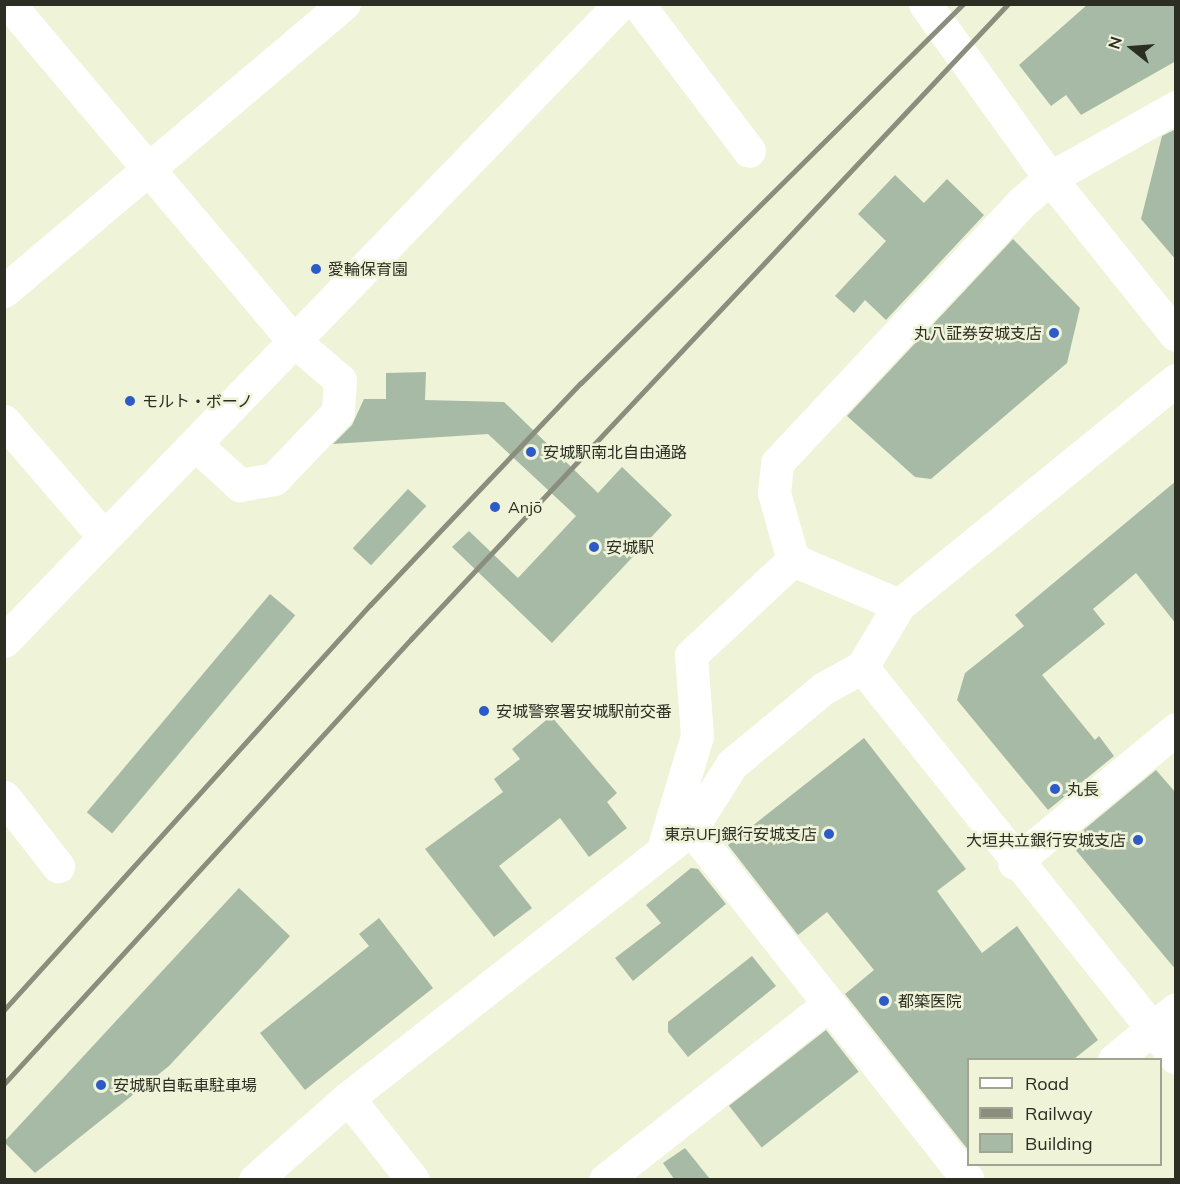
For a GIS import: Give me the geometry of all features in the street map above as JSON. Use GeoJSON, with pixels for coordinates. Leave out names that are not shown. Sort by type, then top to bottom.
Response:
{"type":"FeatureCollection","features":[{"type":"Feature","properties":{"kind":"street"},"geometry":{"type":"LineString","coordinates":[[9,4],[294,341],[340,380],[338,412],[274,479],[240,485],[195,444]]}},
{"type":"Feature","properties":{"kind":"street"},"geometry":{"type":"LineString","coordinates":[[4,291],[344,4]]}},
{"type":"Feature","properties":{"kind":"street"},"geometry":{"type":"LineString","coordinates":[[4,641],[620,4]]}},
{"type":"Feature","properties":{"kind":"street"},"geometry":{"type":"LineString","coordinates":[[638,4],[749,151]]}},
{"type":"Feature","properties":{"kind":"street"},"geometry":{"type":"LineString","coordinates":[[925,4],[1050,178],[1176,335]]}},
{"type":"Feature","properties":{"kind":"street"},"geometry":{"type":"LineString","coordinates":[[793,560],[774,493],[777,463],[1012,212],[1050,178],[1176,107]]}},
{"type":"Feature","properties":{"kind":"street"},"geometry":{"type":"LineString","coordinates":[[255,1179],[348,1098],[678,838],[732,764],[824,688],[862,667],[899,604],[1176,380]]}},
{"type":"Feature","properties":{"kind":"street"},"geometry":{"type":"LineString","coordinates":[[4,421],[104,537]]}},
{"type":"Feature","properties":{"kind":"street"},"geometry":{"type":"LineString","coordinates":[[793,560],[899,604]]}},
{"type":"Feature","properties":{"kind":"street"},"geometry":{"type":"LineString","coordinates":[[678,838],[697,735],[691,655],[793,560]]}},
{"type":"Feature","properties":{"kind":"street"},"geometry":{"type":"LineString","coordinates":[[862,667],[1014,863],[1176,1058]]}},
{"type":"Feature","properties":{"kind":"street"},"geometry":{"type":"LineString","coordinates":[[1014,863],[1176,729]]}},
{"type":"Feature","properties":{"kind":"street"},"geometry":{"type":"LineString","coordinates":[[4,797],[58,866]]}},
{"type":"Feature","properties":{"kind":"street"},"geometry":{"type":"LineString","coordinates":[[678,838],[826,1006],[967,1179],[983,1166]]}},
{"type":"Feature","properties":{"kind":"street"},"geometry":{"type":"LineString","coordinates":[[605,1179],[826,1006]]}},
{"type":"Feature","properties":{"kind":"street"},"geometry":{"type":"LineString","coordinates":[[1115,1058],[1176,1009]]}},
{"type":"Feature","properties":{"kind":"street"},"geometry":{"type":"LineString","coordinates":[[348,1098],[413,1179]]}},
{"type":"Feature","properties":{"kind":"building"},"geometry":{"type":"Polygon","coordinates":[[[1088,4],[1176,4],[1176,61],[1081,115],[1066,95],[1051,106],[1019,65],[1088,4]]]}},
{"type":"Feature","properties":{"kind":"building"},"geometry":{"type":"Polygon","coordinates":[[[1176,129],[1176,260],[1141,219],[1162,136],[1176,129]]]}},
{"type":"Feature","properties":{"kind":"building"},"geometry":{"type":"Polygon","coordinates":[[[895,175],[924,203],[947,179],[984,215],[886,320],[865,300],[854,313],[835,296],[886,241],[858,214],[895,175]]]}},
{"type":"Feature","properties":{"kind":"building"},"geometry":{"type":"Polygon","coordinates":[[[1013,239],[1080,308],[1067,363],[931,479],[915,477],[847,416],[1013,239]]]}},
{"type":"Feature","properties":{"kind":"building"},"geometry":{"type":"Polygon","coordinates":[[[426,372],[425,400],[504,402],[598,493],[622,467],[672,515],[552,643],[452,547],[469,531],[518,578],[576,516],[488,434],[333,444],[352,425],[364,399],[386,399],[386,373],[426,372]]]}},
{"type":"Feature","properties":{"kind":"building"},"geometry":{"type":"Polygon","coordinates":[[[1176,481],[1176,624],[1136,573],[1093,609],[1105,624],[1042,675],[1095,740],[1099,736],[1114,756],[1048,810],[957,700],[965,673],[1024,626],[1015,615],[1176,481]]]}},
{"type":"Feature","properties":{"kind":"building"},"geometry":{"type":"Polygon","coordinates":[[[408,489],[426,506],[371,565],[353,548],[408,489]]]}},
{"type":"Feature","properties":{"kind":"building"},"geometry":{"type":"Polygon","coordinates":[[[270,594],[295,615],[112,834],[87,812],[270,594]]]}},
{"type":"Feature","properties":{"kind":"building"},"geometry":{"type":"Polygon","coordinates":[[[551,716],[617,793],[607,802],[627,828],[589,857],[560,818],[499,866],[532,908],[494,937],[425,849],[503,792],[494,779],[520,759],[512,749],[551,716]]]}},
{"type":"Feature","properties":{"kind":"building"},"geometry":{"type":"Polygon","coordinates":[[[864,738],[966,869],[937,891],[982,953],[1017,926],[1098,1040],[1075,1058],[967,1058],[967,1148],[845,994],[874,970],[827,912],[798,935],[728,845],[864,738]]]}},
{"type":"Feature","properties":{"kind":"building"},"geometry":{"type":"Polygon","coordinates":[[[1156,770],[1176,793],[1176,970],[1069,842],[1156,770]]]}},
{"type":"Feature","properties":{"kind":"building"},"geometry":{"type":"Polygon","coordinates":[[[691,868],[698,869],[726,904],[633,981],[615,958],[661,923],[646,905],[691,868]]]}},
{"type":"Feature","properties":{"kind":"building","name":"安城駅自転車駐車場"},"geometry":{"type":"Polygon","coordinates":[[[239,888],[290,936],[169,1066],[35,1173],[4,1142],[239,888]]]}},
{"type":"Feature","properties":{"kind":"building"},"geometry":{"type":"Polygon","coordinates":[[[379,918],[433,988],[305,1090],[260,1033],[369,946],[359,934],[379,918]]]}},
{"type":"Feature","properties":{"kind":"building"},"geometry":{"type":"Polygon","coordinates":[[[752,956],[776,986],[688,1057],[668,1032],[668,1022],[752,956]]]}},
{"type":"Feature","properties":{"kind":"building"},"geometry":{"type":"Polygon","coordinates":[[[826,1030],[859,1072],[762,1147],[729,1106],[826,1030]]]}},
{"type":"Feature","properties":{"kind":"building"},"geometry":{"type":"Polygon","coordinates":[[[685,1148],[710,1179],[674,1179],[663,1163],[685,1148]]]}},
{"type":"Feature","properties":{"kind":"railway"},"geometry":{"type":"LineString","coordinates":[[4,1010],[370,605],[581,383],[963,4]]}},
{"type":"Feature","properties":{"kind":"railway"},"geometry":{"type":"LineString","coordinates":[[4,1084],[411,639],[1008,4]]}},
{"type":"Feature","properties":{"kind":"place","name":"愛輪保育園"},"geometry":{"type":"Point","coordinates":[316,269]}},
{"type":"Feature","properties":{"kind":"place","name":"丸八証券安城支店"},"geometry":{"type":"Point","coordinates":[1054,333]}},
{"type":"Feature","properties":{"kind":"place","name":"モルト・ボーノ"},"geometry":{"type":"Point","coordinates":[130,401]}},
{"type":"Feature","properties":{"kind":"place","name":"安城駅南北自由通路"},"geometry":{"type":"Point","coordinates":[531,452]}},
{"type":"Feature","properties":{"kind":"place","name":"Anjō"},"geometry":{"type":"Point","coordinates":[495,507]}},
{"type":"Feature","properties":{"kind":"place","name":"安城駅"},"geometry":{"type":"Point","coordinates":[594,547]}},
{"type":"Feature","properties":{"kind":"place","name":"安城警察署安城駅前交番"},"geometry":{"type":"Point","coordinates":[484,711]}},
{"type":"Feature","properties":{"kind":"place","name":"丸長"},"geometry":{"type":"Point","coordinates":[1055,789]}},
{"type":"Feature","properties":{"kind":"place","name":"東京UFJ銀行安城支店"},"geometry":{"type":"Point","coordinates":[829,834]}},
{"type":"Feature","properties":{"kind":"place","name":"大垣共立銀行安城支店"},"geometry":{"type":"Point","coordinates":[1138,840]}},
{"type":"Feature","properties":{"kind":"place","name":"都築医院"},"geometry":{"type":"Point","coordinates":[884,1001]}},
{"type":"Feature","properties":{"kind":"place","name":"安城駅自転車駐車場"},"geometry":{"type":"Point","coordinates":[101,1085]}}]}
